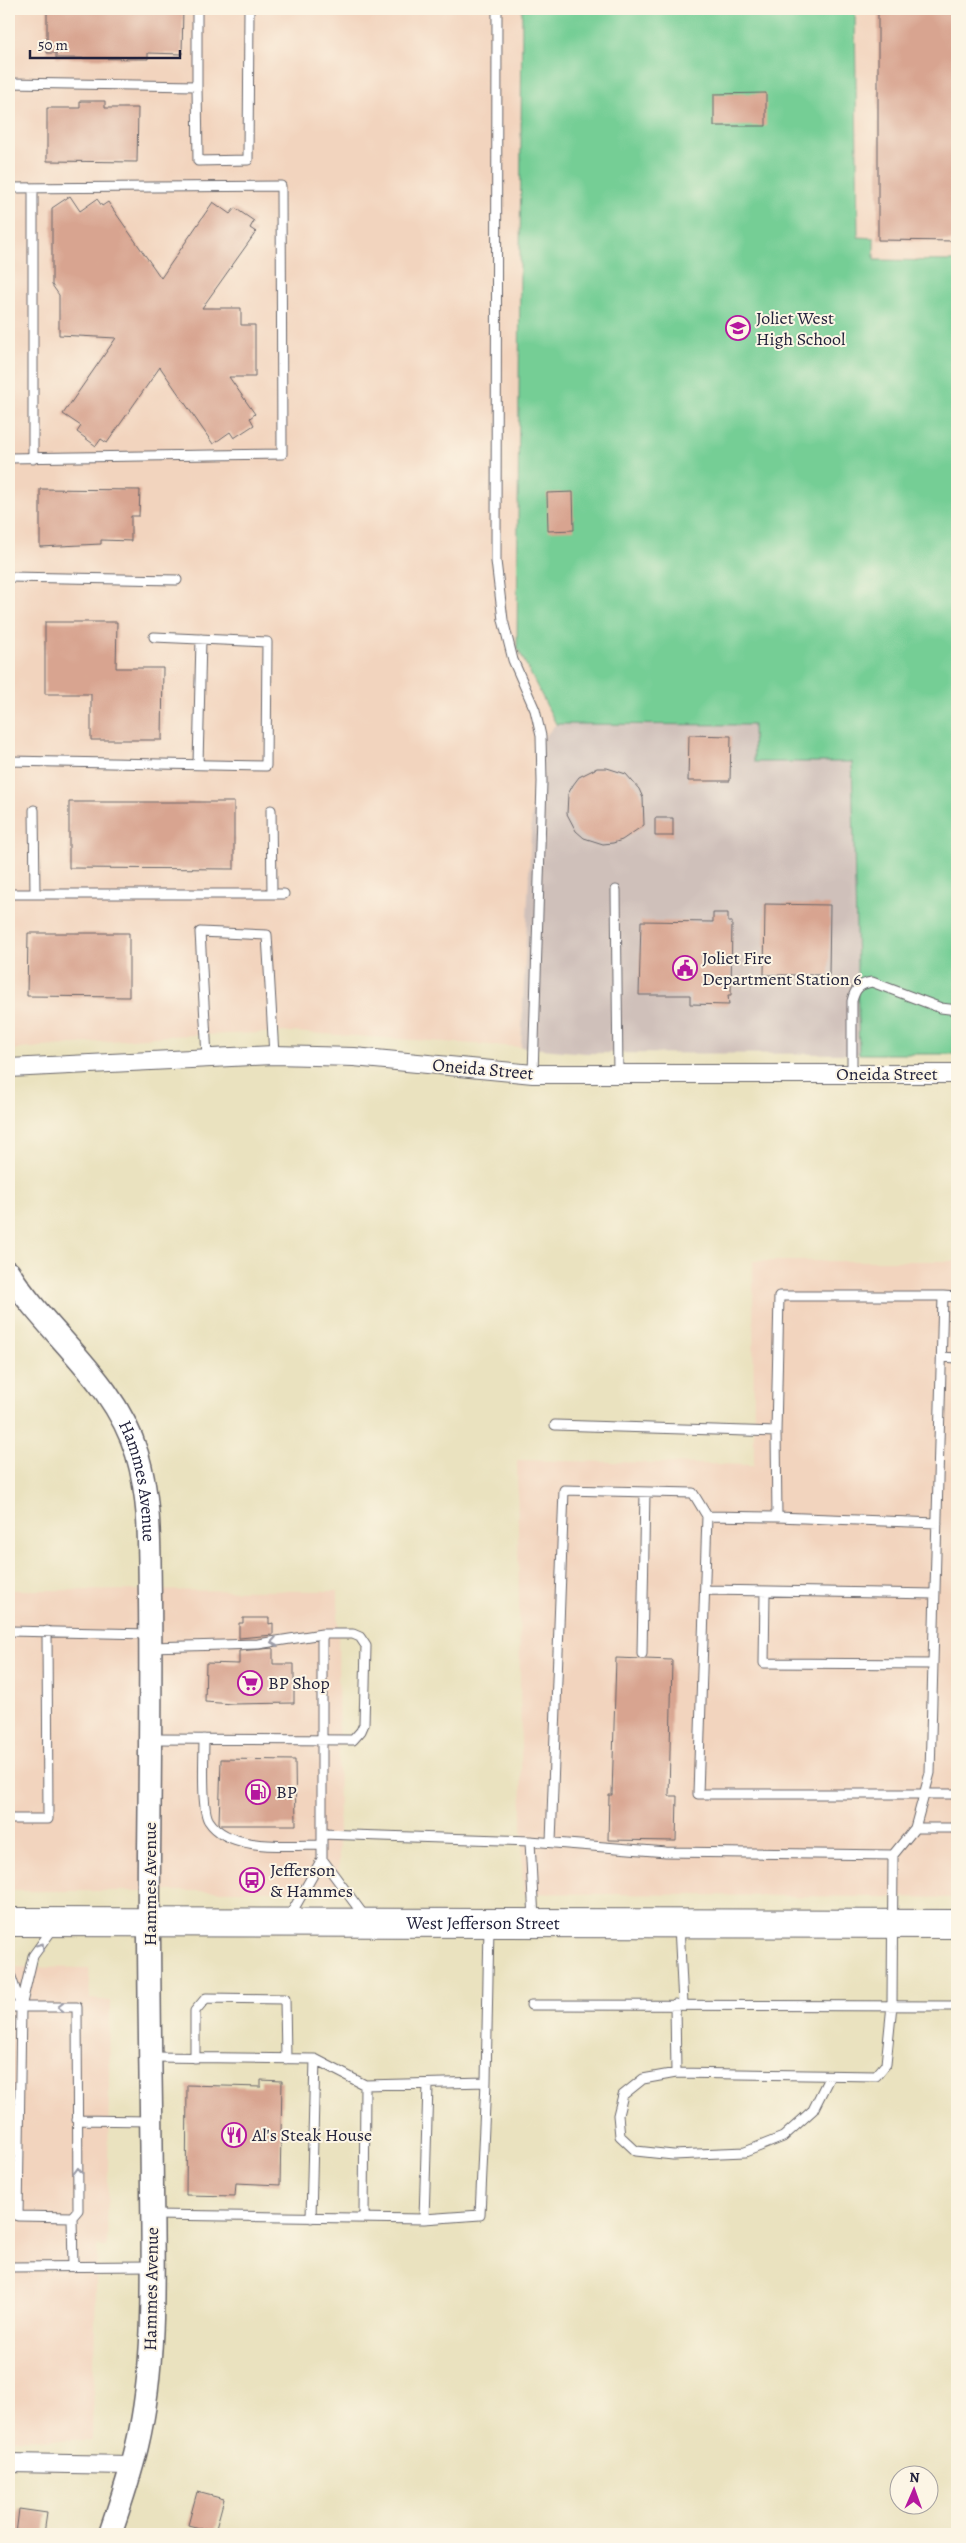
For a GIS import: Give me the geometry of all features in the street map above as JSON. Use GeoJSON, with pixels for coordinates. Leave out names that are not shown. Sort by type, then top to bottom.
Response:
{"type":"FeatureCollection","features":[{"type":"Feature","properties":{"kind":"main road","name":"West Jefferson Street"},"geometry":{"type":"LineString","coordinates":[[9,1922],[957,1924]]}},
{"type":"Feature","properties":{"kind":"street","name":"Oneida Street"},"geometry":{"type":"LineString","coordinates":[[9,1068],[274,1055],[354,1058],[533,1074],[957,1074]]}},
{"type":"Feature","properties":{"kind":"street","name":"Hammes Avenue"},"geometry":{"type":"LineString","coordinates":[[9,1273],[25,1297],[93,1374],[125,1425],[136,1450],[147,1496],[150,1640],[149,1922],[153,2266],[149,2362],[137,2445],[110,2534]]}},
{"type":"Feature","properties":{"kind":"street"},"geometry":{"type":"LineString","coordinates":[[9,2463],[131,2465]]}},
{"type":"Feature","properties":{"kind":"lane"},"geometry":{"type":"LineString","coordinates":[[197,9],[198,161],[248,160],[249,9]]}},
{"type":"Feature","properties":{"kind":"lane"},"geometry":{"type":"LineString","coordinates":[[497,9],[496,562],[503,620],[511,652],[523,687],[534,710],[541,736],[542,782],[533,1074]]}},
{"type":"Feature","properties":{"kind":"lane"},"geometry":{"type":"LineString","coordinates":[[9,83],[197,86]]}},
{"type":"Feature","properties":{"kind":"lane"},"geometry":{"type":"LineString","coordinates":[[9,188],[281,186],[282,444],[282,454],[9,458]]}},
{"type":"Feature","properties":{"kind":"lane"},"geometry":{"type":"LineString","coordinates":[[33,188],[33,459]]}},
{"type":"Feature","properties":{"kind":"lane"},"geometry":{"type":"LineString","coordinates":[[9,577],[177,580]]}},
{"type":"Feature","properties":{"kind":"lane"},"geometry":{"type":"LineString","coordinates":[[9,761],[266,766],[267,642],[154,637]]}},
{"type":"Feature","properties":{"kind":"lane"},"geometry":{"type":"LineString","coordinates":[[198,764],[201,639]]}},
{"type":"Feature","properties":{"kind":"lane"},"geometry":{"type":"LineString","coordinates":[[34,810],[34,894]]}},
{"type":"Feature","properties":{"kind":"lane"},"geometry":{"type":"LineString","coordinates":[[271,810],[272,893]]}},
{"type":"Feature","properties":{"kind":"lane"},"geometry":{"type":"LineString","coordinates":[[616,890],[618,1075]]}},
{"type":"Feature","properties":{"kind":"lane"},"geometry":{"type":"LineString","coordinates":[[9,894],[284,894]]}},
{"type":"Feature","properties":{"kind":"lane"},"geometry":{"type":"LineString","coordinates":[[207,1057],[200,932],[267,935],[274,1055]]}},
{"type":"Feature","properties":{"kind":"lane"},"geometry":{"type":"LineString","coordinates":[[852,1075],[852,1001],[855,991],[862,984],[872,982],[941,1008],[957,1010]]}},
{"type":"Feature","properties":{"kind":"lane"},"geometry":{"type":"LineString","coordinates":[[778,1516],[776,1432],[779,1296],[957,1296]]}},
{"type":"Feature","properties":{"kind":"lane"},"geometry":{"type":"LineString","coordinates":[[830,2076],[814,2110],[783,2137],[745,2152],[673,2155],[636,2151],[620,2136],[618,2115],[623,2095],[643,2078],[676,2073],[876,2076],[886,2064],[892,2005],[891,1924],[893,1855],[915,1828],[930,1773],[944,1296]]}},
{"type":"Feature","properties":{"kind":"lane"},"geometry":{"type":"LineString","coordinates":[[942,1357],[957,1358]]}},
{"type":"Feature","properties":{"kind":"lane"},"geometry":{"type":"LineString","coordinates":[[555,1425],[776,1432]]}},
{"type":"Feature","properties":{"kind":"lane"},"geometry":{"type":"LineString","coordinates":[[551,1842],[564,1490],[693,1493],[707,1516],[698,1794],[957,1794]]}},
{"type":"Feature","properties":{"kind":"lane"},"geometry":{"type":"LineString","coordinates":[[642,1654],[645,1492]]}},
{"type":"Feature","properties":{"kind":"lane"},"geometry":{"type":"LineString","coordinates":[[707,1516],[778,1516],[937,1523]]}},
{"type":"Feature","properties":{"kind":"lane"},"geometry":{"type":"LineString","coordinates":[[706,1590],[935,1594]]}},
{"type":"Feature","properties":{"kind":"lane"},"geometry":{"type":"LineString","coordinates":[[765,1592],[764,1662],[933,1664]]}},
{"type":"Feature","properties":{"kind":"lane"},"geometry":{"type":"LineString","coordinates":[[9,1819],[48,1820],[47,1630]]}},
{"type":"Feature","properties":{"kind":"lane"},"geometry":{"type":"LineString","coordinates":[[9,1631],[47,1630],[150,1640],[258,1644],[322,1634],[353,1634],[360,1637],[366,1646],[364,1724],[353,1740],[150,1739]]}},
{"type":"Feature","properties":{"kind":"lane"},"geometry":{"type":"LineString","coordinates":[[287,1922],[322,1859],[322,1634]]}},
{"type":"Feature","properties":{"kind":"lane"},"geometry":{"type":"LineString","coordinates":[[204,1740],[204,1793],[208,1820],[216,1828],[229,1837],[256,1844],[322,1845]]}},
{"type":"Feature","properties":{"kind":"lane"},"geometry":{"type":"LineString","coordinates":[[915,1828],[957,1828]]}},
{"type":"Feature","properties":{"kind":"lane"},"geometry":{"type":"LineString","coordinates":[[322,1834],[551,1842],[666,1852],[893,1855]]}},
{"type":"Feature","properties":{"kind":"lane"},"geometry":{"type":"LineString","coordinates":[[530,1841],[534,1923]]}},
{"type":"Feature","properties":{"kind":"lane"},"geometry":{"type":"LineString","coordinates":[[322,1859],[369,1922]]}},
{"type":"Feature","properties":{"kind":"lane"},"geometry":{"type":"LineString","coordinates":[[18,2216],[21,2007],[33,1956],[58,1922]]}},
{"type":"Feature","properties":{"kind":"lane"},"geometry":{"type":"LineString","coordinates":[[152,2215],[424,2219],[480,2215],[486,2082],[489,1923]]}},
{"type":"Feature","properties":{"kind":"lane"},"geometry":{"type":"LineString","coordinates":[[676,2073],[679,2004],[678,1924]]}},
{"type":"Feature","properties":{"kind":"lane"},"geometry":{"type":"LineString","coordinates":[[9,1971],[21,2007]]}},
{"type":"Feature","properties":{"kind":"lane"},"geometry":{"type":"LineString","coordinates":[[195,2058],[195,2010],[206,1998],[285,1999],[286,2059]]}},
{"type":"Feature","properties":{"kind":"lane"},"geometry":{"type":"LineString","coordinates":[[531,2005],[957,2006]]}},
{"type":"Feature","properties":{"kind":"lane"},"geometry":{"type":"LineString","coordinates":[[9,2007],[77,2007],[78,2210],[72,2217],[73,2267]]}},
{"type":"Feature","properties":{"kind":"lane"},"geometry":{"type":"LineString","coordinates":[[151,2057],[315,2059],[365,2084],[428,2085],[486,2082]]}},
{"type":"Feature","properties":{"kind":"lane"},"geometry":{"type":"LineString","coordinates":[[311,2218],[315,2059]]}},
{"type":"Feature","properties":{"kind":"lane"},"geometry":{"type":"LineString","coordinates":[[364,2218],[365,2084]]}},
{"type":"Feature","properties":{"kind":"lane"},"geometry":{"type":"LineString","coordinates":[[424,2219],[428,2085]]}},
{"type":"Feature","properties":{"kind":"lane"},"geometry":{"type":"LineString","coordinates":[[77,2120],[151,2121]]}},
{"type":"Feature","properties":{"kind":"lane"},"geometry":{"type":"LineString","coordinates":[[9,2213],[18,2216],[72,2217]]}},
{"type":"Feature","properties":{"kind":"lane"},"geometry":{"type":"LineString","coordinates":[[9,2267],[153,2266]]}},
{"type":"Feature","properties":{"kind":"shaded area"},"geometry":{"type":"Polygon","coordinates":[[[9,9],[957,9],[957,1054],[859,1054],[852,762],[536,748],[521,1047],[292,1032],[166,1036],[9,1050],[9,9]]]}},
{"type":"Feature","properties":{"kind":"shaded area"},"geometry":{"type":"Polygon","coordinates":[[[556,724],[753,725],[754,762],[852,761],[859,1054],[585,1053],[521,1047],[535,748],[556,724]]]}},
{"type":"Feature","properties":{"kind":"shaded area"},"geometry":{"type":"Polygon","coordinates":[[[753,1261],[957,1261],[957,1898],[523,1893],[517,1460],[754,1465],[753,1261]]]}},
{"type":"Feature","properties":{"kind":"shaded area"},"geometry":{"type":"Polygon","coordinates":[[[9,1590],[338,1591],[339,1891],[9,1891],[9,1590]]]}},
{"type":"Feature","properties":{"kind":"shaded area"},"geometry":{"type":"Polygon","coordinates":[[[9,1967],[89,1968],[90,1999],[110,2001],[107,2247],[97,2247],[92,2440],[9,2439],[9,1967]]]}},
{"type":"Feature","properties":{"kind":"green space","name":"Joliet West High School"},"geometry":{"type":"Polygon","coordinates":[[[522,9],[855,9],[858,237],[874,238],[874,260],[957,261],[957,1054],[859,1054],[852,762],[754,762],[753,725],[556,724],[517,647],[522,9]]]}},
{"type":"Feature","properties":{"kind":"building"},"geometry":{"type":"Polygon","coordinates":[[[47,9],[183,9],[182,54],[148,53],[148,59],[56,58],[56,53],[47,53],[47,9]]]}},
{"type":"Feature","properties":{"kind":"building"},"geometry":{"type":"Polygon","coordinates":[[[878,9],[957,9],[957,241],[878,240],[878,9]]]}},
{"type":"Feature","properties":{"kind":"building"},"geometry":{"type":"Polygon","coordinates":[[[766,93],[766,126],[714,126],[714,94],[766,93]]]}},
{"type":"Feature","properties":{"kind":"building"},"geometry":{"type":"Polygon","coordinates":[[[80,101],[105,101],[105,108],[138,108],[137,162],[47,161],[47,108],[80,108],[80,101]]]}},
{"type":"Feature","properties":{"kind":"building"},"geometry":{"type":"Polygon","coordinates":[[[70,196],[80,211],[97,199],[102,206],[108,202],[161,278],[213,202],[230,214],[235,208],[254,221],[250,228],[256,232],[202,308],[241,308],[241,325],[255,325],[255,377],[229,377],[255,414],[250,418],[254,425],[234,438],[230,432],[213,444],[160,367],[107,443],[101,439],[96,446],[77,432],[81,426],[63,414],[116,338],[59,335],[59,295],[52,285],[52,208],[70,196]]]}},
{"type":"Feature","properties":{"kind":"building"},"geometry":{"type":"Polygon","coordinates":[[[40,489],[140,490],[139,516],[131,516],[131,541],[101,540],[101,544],[40,547],[40,489]]]}},
{"type":"Feature","properties":{"kind":"building"},"geometry":{"type":"Polygon","coordinates":[[[573,492],[574,530],[548,531],[547,493],[573,492]]]}},
{"type":"Feature","properties":{"kind":"building"},"geometry":{"type":"Polygon","coordinates":[[[45,622],[117,622],[116,668],[163,668],[162,740],[91,740],[91,694],[45,694],[45,622]]]}},
{"type":"Feature","properties":{"kind":"building"},"geometry":{"type":"Polygon","coordinates":[[[689,735],[731,736],[730,781],[688,781],[689,735]]]}},
{"type":"Feature","properties":{"kind":"building"},"geometry":{"type":"Polygon","coordinates":[[[597,768],[607,768],[626,774],[639,789],[643,798],[644,825],[622,840],[613,843],[603,844],[584,838],[576,831],[567,814],[568,794],[573,785],[579,777],[597,768]]]}},
{"type":"Feature","properties":{"kind":"building"},"geometry":{"type":"Polygon","coordinates":[[[69,802],[234,802],[234,869],[69,868],[69,802]]]}},
{"type":"Feature","properties":{"kind":"building"},"geometry":{"type":"Polygon","coordinates":[[[655,818],[673,818],[673,836],[655,836],[655,818]]]}},
{"type":"Feature","properties":{"kind":"building"},"geometry":{"type":"Polygon","coordinates":[[[765,904],[830,905],[829,975],[764,975],[765,904]]]}},
{"type":"Feature","properties":{"kind":"building","name":"Joliet Fire Department Station 6"},"geometry":{"type":"Polygon","coordinates":[[[713,913],[728,913],[728,922],[732,922],[731,995],[728,995],[729,1005],[690,1004],[690,995],[639,995],[641,921],[713,922],[713,913]]]}},
{"type":"Feature","properties":{"kind":"building"},"geometry":{"type":"Polygon","coordinates":[[[28,933],[129,933],[129,997],[27,996],[28,933]]]}},
{"type":"Feature","properties":{"kind":"building"},"geometry":{"type":"Polygon","coordinates":[[[243,1618],[269,1618],[269,1624],[273,1623],[273,1635],[239,1638],[239,1623],[243,1623],[243,1618]]]}},
{"type":"Feature","properties":{"kind":"building","name":"BP Shop"},"geometry":{"type":"Polygon","coordinates":[[[273,1648],[273,1664],[294,1664],[294,1703],[233,1704],[205,1702],[206,1663],[239,1664],[239,1651],[273,1648]]]}},
{"type":"Feature","properties":{"kind":"building"},"geometry":{"type":"Polygon","coordinates":[[[616,1658],[672,1660],[669,1796],[677,1796],[676,1841],[608,1840],[609,1795],[612,1795],[616,1658]]]}},
{"type":"Feature","properties":{"kind":"building","name":"BP"},"geometry":{"type":"Polygon","coordinates":[[[221,1759],[295,1760],[296,1825],[221,1825],[219,1823],[221,1759]]]}},
{"type":"Feature","properties":{"kind":"building","name":"Al's Steak House"},"geometry":{"type":"Polygon","coordinates":[[[261,2080],[282,2081],[280,2185],[236,2183],[235,2196],[186,2195],[187,2085],[261,2087],[261,2080]]]}},
{"type":"Feature","properties":{"kind":"building"},"geometry":{"type":"Polygon","coordinates":[[[197,2492],[224,2499],[215,2532],[188,2525],[197,2492]]]}},
{"type":"Feature","properties":{"kind":"building"},"geometry":{"type":"Polygon","coordinates":[[[19,2509],[47,2513],[44,2534],[16,2534],[19,2509]]]}},
{"type":"Feature","properties":{"kind":"place","name":"Joliet West High School"},"geometry":{"type":"Point","coordinates":[738,328]}},
{"type":"Feature","properties":{"kind":"place","name":"Joliet Fire Department Station 6"},"geometry":{"type":"Point","coordinates":[685,968]}},
{"type":"Feature","properties":{"kind":"place","name":"BP Shop"},"geometry":{"type":"Point","coordinates":[250,1683]}},
{"type":"Feature","properties":{"kind":"place","name":"BP"},"geometry":{"type":"Point","coordinates":[258,1792]}},
{"type":"Feature","properties":{"kind":"place","name":"Jefferson & Hammes"},"geometry":{"type":"Point","coordinates":[252,1880]}},
{"type":"Feature","properties":{"kind":"place","name":"Al's Steak House"},"geometry":{"type":"Point","coordinates":[234,2135]}}]}
